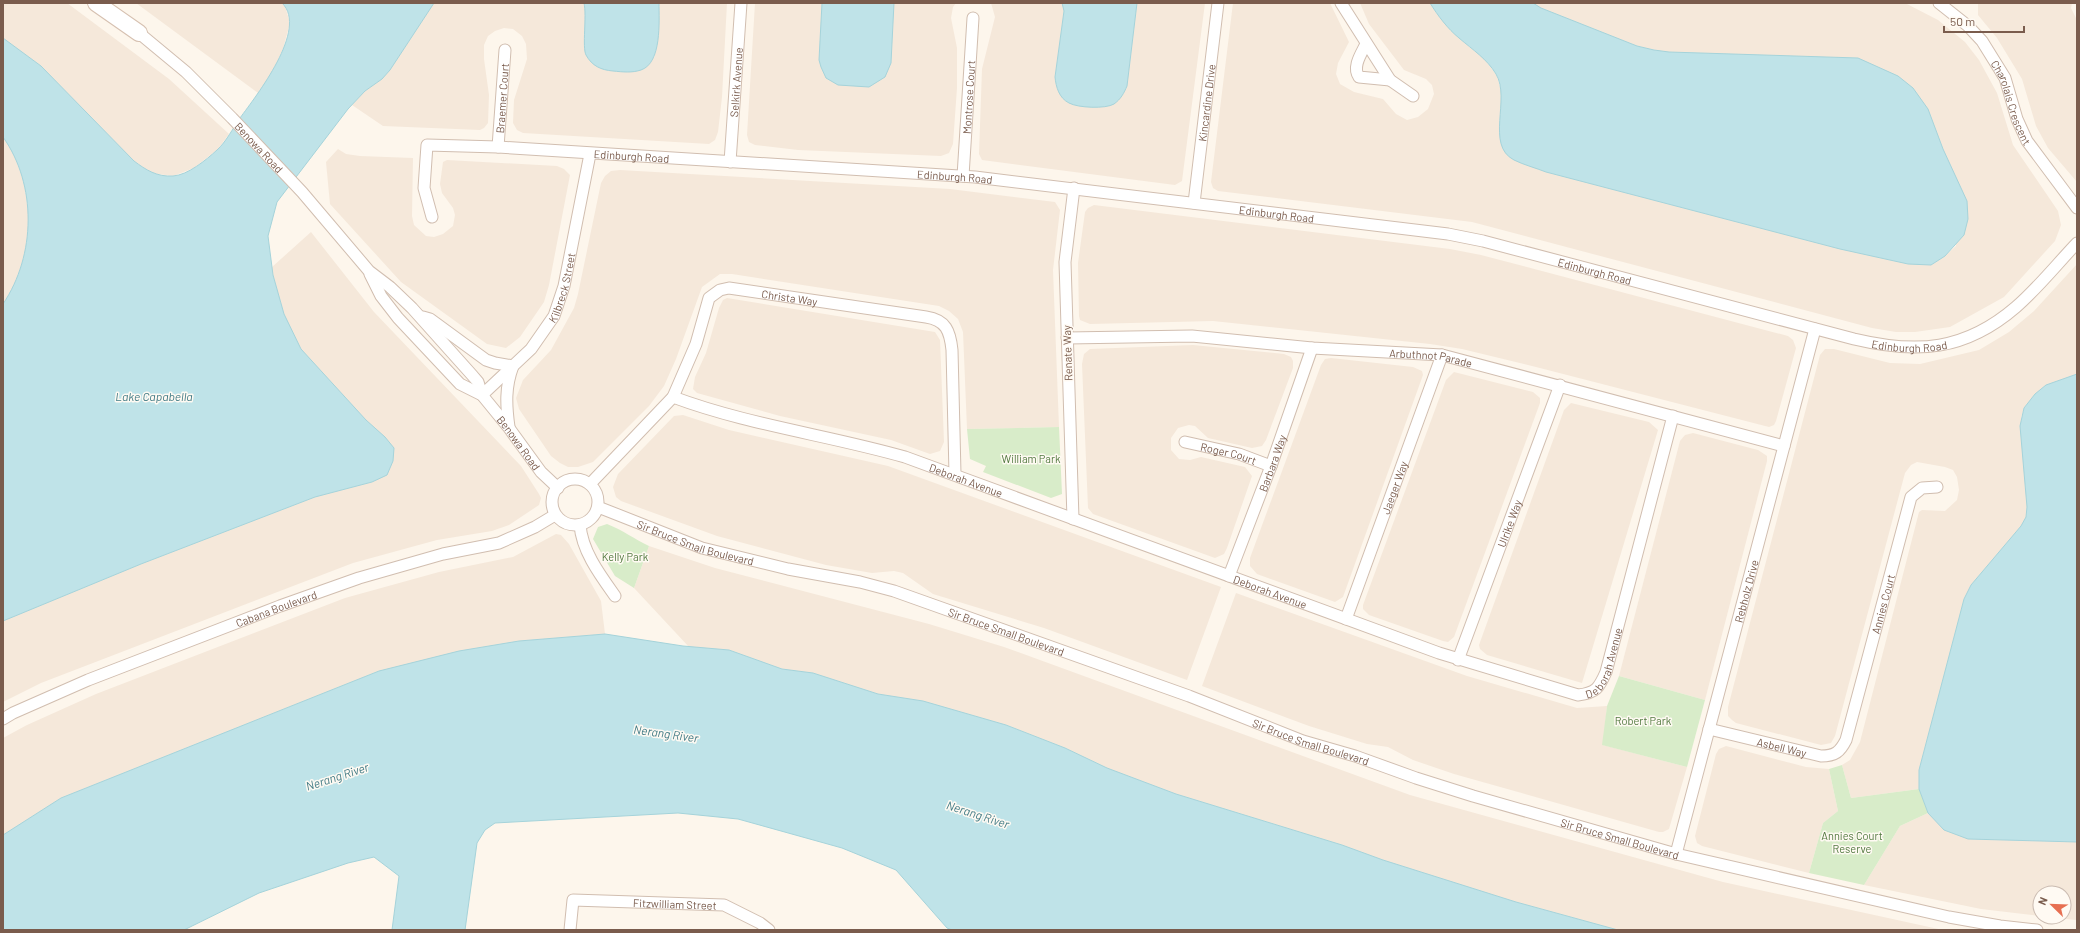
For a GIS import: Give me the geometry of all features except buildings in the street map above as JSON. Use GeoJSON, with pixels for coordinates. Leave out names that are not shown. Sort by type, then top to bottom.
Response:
{"type":"FeatureCollection","features":[{"type":"Feature","properties":{"kind":"street","name":"Benowa Road"},"geometry":{"type":"LineString","coordinates":[[96,3],[139,33],[186,72],[232,118],[302,192],[369,272],[381,296],[398,318],[460,384],[482,395]]}},
{"type":"Feature","properties":{"kind":"street","name":"Benowa Road"},"geometry":{"type":"LineString","coordinates":[[113,3],[139,33]]}},
{"type":"Feature","properties":{"kind":"street","name":"Selkirk Avenue"},"geometry":{"type":"LineString","coordinates":[[730,162],[741,3]]}},
{"type":"Feature","properties":{"kind":"street","name":"Kincardine Drive"},"geometry":{"type":"LineString","coordinates":[[1194,203],[1218,3]]}},
{"type":"Feature","properties":{"kind":"street"},"geometry":{"type":"LineString","coordinates":[[1341,3],[1390,80],[1413,96]]}},
{"type":"Feature","properties":{"kind":"street","name":"Charolais Crescent"},"geometry":{"type":"LineString","coordinates":[[1939,3],[1952,6],[1982,41],[2005,78],[2017,119],[2027,142],[2077,208]]}},
{"type":"Feature","properties":{"kind":"street","name":"Montrose Court"},"geometry":{"type":"LineString","coordinates":[[963,176],[973,18]]}},
{"type":"Feature","properties":{"kind":"street"},"geometry":{"type":"LineString","coordinates":[[1366,44],[1356,66],[1356,72],[1359,77],[1390,80]]}},
{"type":"Feature","properties":{"kind":"street","name":"Braemer Court"},"geometry":{"type":"LineString","coordinates":[[498,147],[505,50]]}},
{"type":"Feature","properties":{"kind":"street","name":"Edinburgh Road"},"geometry":{"type":"LineString","coordinates":[[432,217],[424,188],[427,145],[498,147],[590,154],[963,176],[1074,188],[1465,237],[1815,329],[1894,347],[1933,347],[1952,343],[1986,328],[2018,306],[2077,243]]}},
{"type":"Feature","properties":{"kind":"street","name":"Kilbreck Street"},"geometry":{"type":"LineString","coordinates":[[482,395],[538,341],[558,306],[564,286],[590,154]]}},
{"type":"Feature","properties":{"kind":"street","name":"Renate Way"},"geometry":{"type":"LineString","coordinates":[[1073,519],[1065,262],[1074,188]]}},
{"type":"Feature","properties":{"kind":"street","name":"Benowa Road"},"geometry":{"type":"LineString","coordinates":[[369,272],[390,287],[419,316],[472,375],[478,382],[482,395],[509,428],[541,472],[558,488]]}},
{"type":"Feature","properties":{"kind":"street","name":"Christa Way"},"geometry":{"type":"LineString","coordinates":[[590,484],[673,397],[696,344],[708,302],[712,294],[720,290],[735,288],[933,318],[946,326],[951,336],[955,474]]}},
{"type":"Feature","properties":{"kind":"street"},"geometry":{"type":"LineString","coordinates":[[419,316],[430,319],[486,360],[513,366],[508,378],[506,395],[509,428]]}},
{"type":"Feature","properties":{"kind":"street","name":"Rebholz Drive"},"geometry":{"type":"LineString","coordinates":[[1676,854],[1815,329]]}},
{"type":"Feature","properties":{"kind":"street","name":"Arbuthnot Parade"},"geometry":{"type":"LineString","coordinates":[[1067,338],[1192,336],[1312,348],[1442,355],[1560,385],[1784,446]]}},
{"type":"Feature","properties":{"kind":"street","name":"Barbara Way"},"geometry":{"type":"LineString","coordinates":[[1229,576],[1271,466],[1312,348]]}},
{"type":"Feature","properties":{"kind":"street","name":"Jaeger Way"},"geometry":{"type":"LineString","coordinates":[[1346,619],[1442,355]]}},
{"type":"Feature","properties":{"kind":"street","name":"Ulrike Way"},"geometry":{"type":"LineString","coordinates":[[1458,660],[1560,385]]}},
{"type":"Feature","properties":{"kind":"street","name":"Deborah Avenue"},"geometry":{"type":"LineString","coordinates":[[673,397],[737,419],[849,442],[905,457],[955,474],[1073,519],[1458,660],[1578,695],[1591,694],[1601,685],[1606,672],[1673,416]]}},
{"type":"Feature","properties":{"kind":"street","name":"Roger Court"},"geometry":{"type":"LineString","coordinates":[[1185,442],[1239,454],[1271,466]]}},
{"type":"Feature","properties":{"kind":"street"},"geometry":{"type":"LineString","coordinates":[[576,479],[590,484],[598,499],[598,507],[592,518],[580,525],[565,522],[555,515],[553,503],[558,488],[568,481],[576,479]]}},
{"type":"Feature","properties":{"kind":"street","name":"Annies Court"},"geometry":{"type":"LineString","coordinates":[[1846,740],[1911,497],[1922,488],[1937,487]]}},
{"type":"Feature","properties":{"kind":"street","name":"Sir Bruce Small Boulevard"},"geometry":{"type":"LineString","coordinates":[[598,507],[702,548],[788,569],[860,582],[894,591],[1189,696],[1304,741],[1355,756],[1416,778],[1473,796],[1676,854],[1949,917],[2000,926],[2037,930]]}},
{"type":"Feature","properties":{"kind":"street","name":"Cabana Boulevard"},"geometry":{"type":"LineString","coordinates":[[3,719],[88,680],[280,606],[359,578],[443,554],[499,543],[535,527],[555,515]]}},
{"type":"Feature","properties":{"kind":"street"},"geometry":{"type":"LineString","coordinates":[[580,525],[581,539],[602,579],[615,596]]}},
{"type":"Feature","properties":{"kind":"street","name":"Asbell Way"},"geometry":{"type":"LineString","coordinates":[[1709,729],[1821,756],[1832,756],[1841,750],[1846,740]]}},
{"type":"Feature","properties":{"kind":"street","name":"Fitzwilliam Street"},"geometry":{"type":"LineString","coordinates":[[570,930],[574,900],[724,905],[760,923],[769,930]]}},
{"type":"Feature","properties":{"kind":"shaded area"},"geometry":{"type":"Polygon","coordinates":[[[3,3],[67,3],[169,79],[229,134],[218,149],[194,168],[173,176],[150,173],[134,161],[41,66],[3,38],[3,3]]]}},
{"type":"Feature","properties":{"kind":"shaded area"},"geometry":{"type":"Polygon","coordinates":[[[136,3],[282,3],[285,6],[290,23],[283,49],[271,74],[258,93],[136,3]]]}},
{"type":"Feature","properties":{"kind":"shaded area"},"geometry":{"type":"Polygon","coordinates":[[[434,3],[584,3],[587,13],[585,53],[654,58],[657,45],[659,3],[727,3],[722,97],[718,132],[715,140],[709,144],[523,133],[517,130],[513,123],[514,100],[527,59],[526,44],[522,36],[513,29],[504,28],[495,31],[488,36],[484,45],[484,59],[489,95],[488,123],[484,128],[480,130],[383,126],[352,105],[365,91],[382,79],[390,70],[434,3]]]}},
{"type":"Feature","properties":{"kind":"shaded area"},"geometry":{"type":"Polygon","coordinates":[[[755,3],[822,3],[819,60],[826,78],[891,63],[894,3],[956,3],[953,7],[951,18],[957,48],[957,88],[953,144],[949,153],[941,156],[798,150],[755,145],[749,142],[747,135],[755,3]]]}},
{"type":"Feature","properties":{"kind":"shaded area"},"geometry":{"type":"Polygon","coordinates":[[[991,3],[1062,3],[1064,11],[1055,77],[1127,86],[1137,3],[1205,3],[1182,181],[1175,185],[982,160],[979,154],[982,69],[995,17],[991,3]]]}},
{"type":"Feature","properties":{"kind":"shaded area"},"geometry":{"type":"Polygon","coordinates":[[[1233,3],[1330,3],[1349,42],[1338,63],[1336,74],[1340,84],[1354,92],[1383,99],[1396,114],[1407,120],[1418,117],[1428,109],[1434,94],[1432,85],[1426,79],[1404,70],[1369,24],[1360,3],[1430,3],[1437,14],[1458,37],[1485,59],[1497,76],[1502,94],[1499,129],[1931,265],[1945,256],[1956,246],[1943,149],[1928,109],[1637,46],[1541,8],[1533,3],[1905,3],[1938,20],[1965,42],[1979,60],[1997,93],[2013,145],[2058,211],[2061,225],[2055,241],[2004,297],[1950,327],[1915,332],[1896,332],[1872,328],[1472,222],[1218,191],[1213,188],[1211,182],[1233,3]]]}},
{"type":"Feature","properties":{"kind":"shaded area"},"geometry":{"type":"Polygon","coordinates":[[[1978,3],[2072,3],[2071,8],[2077,20],[2077,182],[2048,148],[2036,126],[2022,79],[1997,38],[1978,15],[1978,3]]]}},
{"type":"Feature","properties":{"kind":"shaded area"},"geometry":{"type":"Polygon","coordinates":[[[3,137],[12,150],[24,182],[29,219],[25,254],[13,290],[3,304],[3,137]]]}},
{"type":"Feature","properties":{"kind":"shaded area"},"geometry":{"type":"Polygon","coordinates":[[[338,149],[346,154],[360,156],[413,158],[412,216],[414,225],[426,236],[434,237],[443,234],[453,226],[455,215],[453,208],[442,193],[440,184],[443,162],[447,160],[557,166],[564,169],[570,175],[549,285],[544,302],[520,337],[506,348],[487,344],[401,282],[330,204],[326,162],[338,149]]]}},
{"type":"Feature","properties":{"kind":"shaded area"},"geometry":{"type":"Polygon","coordinates":[[[620,170],[950,189],[1055,202],[1060,210],[1053,270],[1059,427],[967,429],[963,332],[958,319],[949,311],[939,306],[732,274],[720,274],[702,287],[676,359],[664,386],[649,406],[593,462],[578,467],[568,467],[560,463],[551,456],[519,409],[516,398],[523,380],[551,350],[574,308],[601,183],[605,176],[611,171],[620,170]]]}},
{"type":"Feature","properties":{"kind":"shaded area"},"geometry":{"type":"Polygon","coordinates":[[[1094,205],[1450,249],[1481,255],[1788,336],[1793,340],[1796,348],[1776,421],[1774,425],[1769,427],[1536,367],[1462,349],[1430,344],[1213,321],[1090,324],[1080,320],[1079,316],[1078,263],[1085,212],[1088,208],[1094,205]]]}},
{"type":"Feature","properties":{"kind":"shaded area"},"geometry":{"type":"Polygon","coordinates":[[[311,232],[374,312],[521,466],[541,498],[539,505],[509,525],[492,531],[437,540],[353,563],[41,683],[3,702],[3,621],[141,564],[315,497],[372,482],[385,437],[366,420],[301,349],[284,314],[273,275],[272,267],[311,232]]]}},
{"type":"Feature","properties":{"kind":"shaded area"},"geometry":{"type":"Polygon","coordinates":[[[2077,264],[2077,374],[2046,385],[2035,394],[2024,408],[2021,418],[2027,507],[2026,517],[2021,526],[1971,585],[1964,599],[1919,770],[1919,789],[1851,798],[1842,765],[1850,760],[1860,742],[1919,512],[1922,510],[1945,511],[1957,500],[1959,490],[1957,477],[1953,470],[1945,467],[1917,462],[1911,465],[1905,473],[1835,736],[1831,743],[1821,745],[1736,723],[1732,720],[1728,716],[1728,707],[1820,355],[1825,349],[1834,349],[1890,363],[1920,364],[1979,350],[2009,332],[2034,311],[2077,264]]]}},
{"type":"Feature","properties":{"kind":"shaded area"},"geometry":{"type":"Polygon","coordinates":[[[727,298],[935,332],[940,340],[944,442],[940,451],[930,454],[891,440],[780,416],[697,393],[693,389],[695,377],[706,353],[719,308],[723,300],[727,298]]]}},
{"type":"Feature","properties":{"kind":"shaded area"},"geometry":{"type":"Polygon","coordinates":[[[1193,345],[1284,354],[1291,357],[1293,361],[1293,368],[1266,440],[1262,446],[1252,448],[1208,438],[1195,426],[1189,425],[1178,428],[1171,438],[1171,450],[1179,459],[1190,460],[1201,457],[1245,467],[1252,476],[1227,548],[1224,554],[1215,558],[1093,514],[1088,508],[1082,364],[1084,354],[1090,349],[1193,345]]]}},
{"type":"Feature","properties":{"kind":"shaded area"},"geometry":{"type":"Polygon","coordinates":[[[1331,358],[1413,367],[1422,371],[1423,375],[1343,597],[1335,602],[1257,574],[1250,566],[1250,558],[1321,365],[1325,359],[1331,358]]]}},
{"type":"Feature","properties":{"kind":"shaded area"},"geometry":{"type":"Polygon","coordinates":[[[1454,372],[1533,392],[1540,398],[1540,403],[1454,637],[1448,642],[1369,615],[1363,609],[1363,605],[1446,380],[1454,372]]]}},
{"type":"Feature","properties":{"kind":"shaded area"},"geometry":{"type":"Polygon","coordinates":[[[1571,403],[1649,422],[1658,430],[1582,683],[1487,655],[1480,649],[1479,645],[1564,410],[1571,403]]]}},
{"type":"Feature","properties":{"kind":"shaded area"},"geometry":{"type":"Polygon","coordinates":[[[683,415],[729,430],[888,466],[1221,587],[1187,680],[1044,628],[933,594],[903,573],[894,571],[872,573],[826,565],[717,536],[621,501],[616,497],[613,487],[618,474],[674,416],[683,415]]]}},
{"type":"Feature","properties":{"kind":"shaded area"},"geometry":{"type":"Polygon","coordinates":[[[1693,433],[1758,450],[1767,456],[1767,461],[1705,700],[1619,676],[1680,441],[1685,435],[1693,433]]]}},
{"type":"Feature","properties":{"kind":"shaded area"},"geometry":{"type":"Polygon","coordinates":[[[556,534],[561,535],[569,544],[601,601],[605,634],[519,641],[379,671],[61,798],[3,835],[3,738],[27,725],[96,694],[345,598],[439,572],[513,557],[556,534]]]}},
{"type":"Feature","properties":{"kind":"shaded area"},"geometry":{"type":"Polygon","coordinates":[[[649,546],[715,568],[929,624],[1004,647],[1410,795],[1723,882],[1943,930],[1618,930],[1516,902],[1383,860],[1342,845],[1176,794],[1107,768],[1065,748],[1006,725],[923,701],[878,694],[813,673],[782,669],[729,650],[689,647],[634,588],[649,546]]]}},
{"type":"Feature","properties":{"kind":"shaded area"},"geometry":{"type":"Polygon","coordinates":[[[1236,593],[1467,676],[1577,708],[1607,706],[1603,745],[1687,767],[1669,829],[1659,832],[1454,774],[1413,760],[1388,747],[1367,744],[1309,726],[1202,686],[1236,593]]]}},
{"type":"Feature","properties":{"kind":"shaded area"},"geometry":{"type":"Polygon","coordinates":[[[1726,746],[1806,767],[1829,769],[1838,811],[1823,823],[1809,873],[1702,846],[1697,843],[1695,836],[1716,754],[1719,749],[1726,746]]]}},
{"type":"Feature","properties":{"kind":"shaded area"},"geometry":{"type":"Polygon","coordinates":[[[1928,813],[1944,830],[1968,839],[2077,842],[2077,920],[2072,920],[2072,885],[2032,885],[2032,915],[1981,909],[1864,885],[1900,826],[1928,813]]]}},
{"type":"Feature","properties":{"kind":"green space","name":"William Park"},"geometry":{"type":"Polygon","coordinates":[[[1059,427],[1062,494],[1051,498],[983,472],[986,466],[970,459],[967,429],[1059,427]]]}},
{"type":"Feature","properties":{"kind":"green space","name":"Kelly Park"},"geometry":{"type":"Polygon","coordinates":[[[607,524],[649,546],[634,588],[615,576],[593,539],[598,527],[607,524]]]}},
{"type":"Feature","properties":{"kind":"green space","name":"Robert Park"},"geometry":{"type":"Polygon","coordinates":[[[1619,676],[1705,700],[1687,767],[1602,745],[1607,706],[1619,676]]]}},
{"type":"Feature","properties":{"kind":"green space","name":"Annies Court Reserve"},"geometry":{"type":"Polygon","coordinates":[[[1842,765],[1851,798],[1919,789],[1928,813],[1900,826],[1864,885],[1809,873],[1823,823],[1838,811],[1829,769],[1842,765]]]}},
{"type":"Feature","properties":{"kind":"water","name":"Lake Capabella"},"geometry":{"type":"Polygon","coordinates":[[[282,3],[434,3],[390,70],[382,79],[365,91],[348,109],[277,202],[268,236],[273,275],[284,314],[301,349],[366,420],[385,437],[394,448],[393,461],[387,475],[372,482],[315,497],[141,564],[3,621],[3,304],[14,285],[22,264],[28,220],[27,198],[22,176],[14,156],[3,137],[3,38],[41,66],[134,161],[152,172],[173,176],[185,173],[208,158],[220,147],[267,79],[285,45],[289,29],[289,15],[282,3]]]}},
{"type":"Feature","properties":{"kind":"water"},"geometry":{"type":"Polygon","coordinates":[[[584,3],[659,3],[658,41],[653,59],[648,66],[638,71],[620,72],[594,65],[586,55],[585,51],[584,3]]]}},
{"type":"Feature","properties":{"kind":"water"},"geometry":{"type":"Polygon","coordinates":[[[822,3],[894,3],[891,63],[885,77],[869,87],[838,85],[826,78],[819,60],[822,3]]]}},
{"type":"Feature","properties":{"kind":"water"},"geometry":{"type":"Polygon","coordinates":[[[1062,3],[1137,3],[1127,86],[1119,100],[1110,106],[1085,107],[1073,105],[1066,101],[1059,92],[1055,77],[1064,11],[1062,3]]]}},
{"type":"Feature","properties":{"kind":"water"},"geometry":{"type":"Polygon","coordinates":[[[1430,3],[1533,3],[1541,8],[1637,46],[1669,52],[1858,58],[1898,76],[1913,88],[1928,109],[1943,149],[1967,201],[1968,219],[1964,235],[1945,256],[1931,265],[1908,264],[1840,249],[1546,172],[1518,162],[1506,153],[1501,144],[1501,96],[1500,84],[1496,74],[1484,59],[1451,31],[1430,3]]]}},
{"type":"Feature","properties":{"kind":"water"},"geometry":{"type":"Polygon","coordinates":[[[2077,374],[2077,842],[1968,839],[1944,830],[1928,813],[1919,789],[1919,770],[1964,599],[1971,585],[2021,526],[2026,517],[2027,507],[2020,426],[2024,408],[2035,394],[2046,385],[2077,374]]]}},
{"type":"Feature","properties":{"kind":"water","name":"Nerang River"},"geometry":{"type":"Polygon","coordinates":[[[605,634],[683,646],[729,650],[782,669],[813,673],[878,694],[923,701],[1006,725],[1065,748],[1107,768],[1176,794],[1342,845],[1383,860],[1516,902],[1618,930],[952,930],[947,928],[896,870],[842,848],[738,819],[678,813],[495,823],[485,830],[477,843],[465,930],[392,930],[399,876],[374,857],[348,863],[259,893],[184,930],[3,930],[3,835],[61,798],[379,671],[459,651],[519,641],[605,634]]]}}]}
